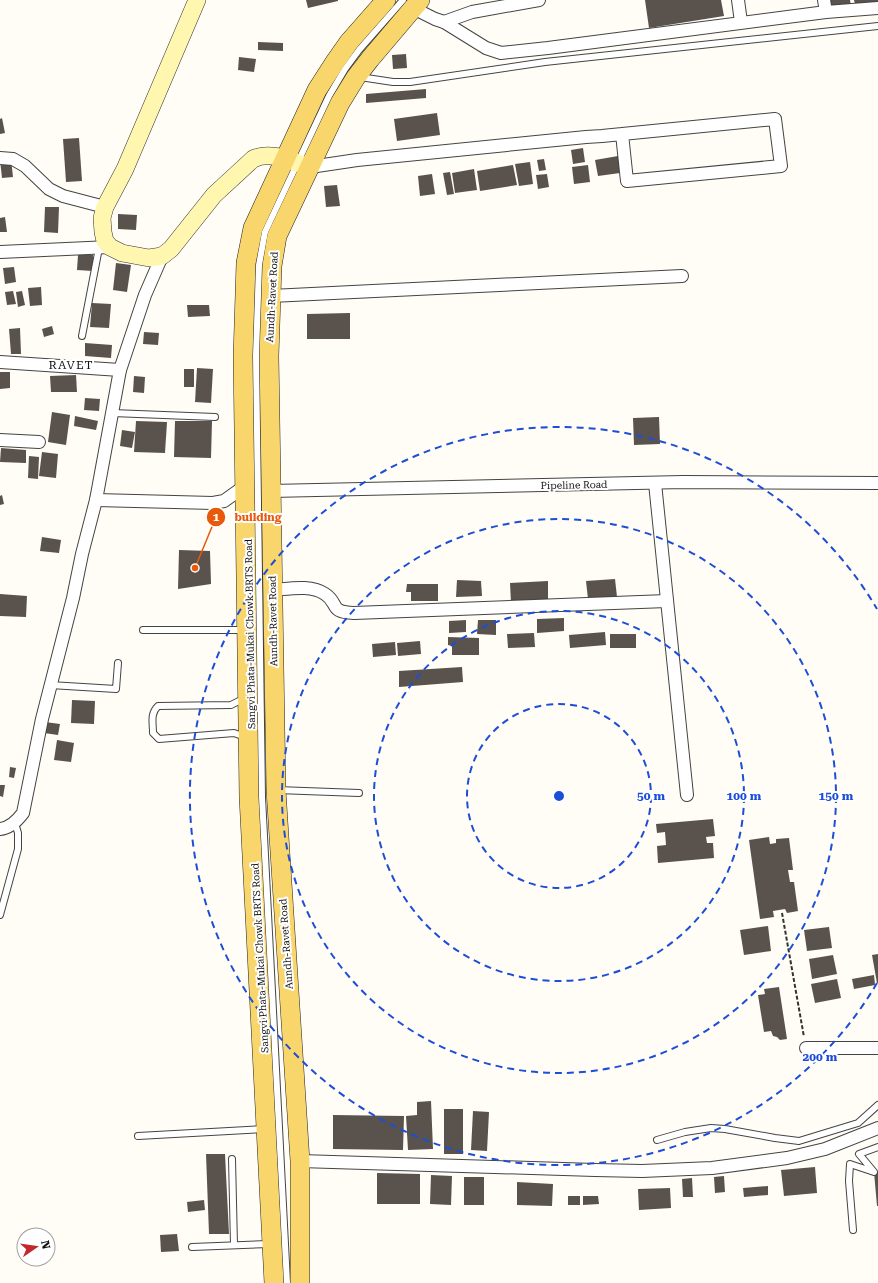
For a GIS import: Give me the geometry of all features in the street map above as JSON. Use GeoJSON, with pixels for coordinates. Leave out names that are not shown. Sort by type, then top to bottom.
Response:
{"type":"FeatureCollection","features":[{"type":"Feature","properties":{"kind":"main road"},"geometry":{"type":"LineString","coordinates":[[196,0],[125,169],[105,207],[102,218],[102,232],[105,241],[105,248],[149,258],[162,256],[171,249],[214,195],[253,159],[259,156],[266,156],[298,163]]}},
{"type":"Feature","properties":{"kind":"main road","name":"Aundh-Ravet Road"},"geometry":{"type":"LineString","coordinates":[[300,1283],[300,1161],[276,790],[269,356],[272,266],[277,236],[318,90],[334,62],[362,26],[386,0]]}},
{"type":"Feature","properties":{"kind":"main road","name":"Aundh-Ravet Road"},"geometry":{"type":"LineString","coordinates":[[274,1283],[249,797],[248,630],[243,356],[246,264],[249,241],[253,228],[340,103],[356,77],[412,3]]}},
{"type":"Feature","properties":{"kind":"street"},"geometry":{"type":"LineString","coordinates":[[444,22],[472,12],[539,0]]}},
{"type":"Feature","properties":{"kind":"street"},"geometry":{"type":"LineString","coordinates":[[738,0],[741,22]]}},
{"type":"Feature","properties":{"kind":"street"},"geometry":{"type":"LineString","coordinates":[[412,3],[434,19],[444,22],[486,48],[501,53],[741,22],[825,6],[878,8]]}},
{"type":"Feature","properties":{"kind":"street"},"geometry":{"type":"LineString","coordinates":[[298,163],[357,160],[622,134],[775,119],[781,166],[627,181],[622,134]]}},
{"type":"Feature","properties":{"kind":"street"},"geometry":{"type":"LineString","coordinates":[[0,158],[13,159],[25,166],[49,189],[63,196],[105,207]]}},
{"type":"Feature","properties":{"kind":"street"},"geometry":{"type":"LineString","coordinates":[[0,252],[105,248]]}},
{"type":"Feature","properties":{"kind":"street"},"geometry":{"type":"LineString","coordinates":[[0,828],[2,829],[15,823],[23,813],[42,718],[73,598],[82,554],[96,500],[120,370],[145,295],[162,256]]}},
{"type":"Feature","properties":{"kind":"street"},"geometry":{"type":"LineString","coordinates":[[271,296],[682,276]]}},
{"type":"Feature","properties":{"kind":"street"},"geometry":{"type":"LineString","coordinates":[[0,362],[120,370]]}},
{"type":"Feature","properties":{"kind":"street"},"geometry":{"type":"LineString","coordinates":[[0,440],[39,442]]}},
{"type":"Feature","properties":{"kind":"street"},"geometry":{"type":"LineString","coordinates":[[655,483],[687,795]]}},
{"type":"Feature","properties":{"kind":"street","name":"Pipeline Road"},"geometry":{"type":"LineString","coordinates":[[271,491],[655,483],[878,483]]}},
{"type":"Feature","properties":{"kind":"street"},"geometry":{"type":"LineString","coordinates":[[96,500],[213,504],[224,501],[245,486]]}},
{"type":"Feature","properties":{"kind":"street"},"geometry":{"type":"LineString","coordinates":[[272,590],[299,588],[312,589],[324,593],[331,599],[334,608],[343,613],[667,601]]}},
{"type":"Feature","properties":{"kind":"street"},"geometry":{"type":"LineString","coordinates":[[806,1048],[878,1048]]}},
{"type":"Feature","properties":{"kind":"street"},"geometry":{"type":"LineString","coordinates":[[300,1161],[642,1171],[712,1168],[787,1158],[825,1149],[878,1128]]}},
{"type":"Feature","properties":{"kind":"lane","name":"Sangvi Phata-Mukai Chowk BRTS Road"},"geometry":{"type":"LineString","coordinates":[[287,1283],[262,797],[256,356],[259,265],[265,232],[329,96],[345,69],[372,34],[412,3]]}},
{"type":"Feature","properties":{"kind":"lane"},"geometry":{"type":"LineString","coordinates":[[356,77],[393,82],[410,82],[544,62],[878,26]]}},
{"type":"Feature","properties":{"kind":"lane"},"geometry":{"type":"LineString","coordinates":[[82,336],[105,248]]}},
{"type":"Feature","properties":{"kind":"lane"},"geometry":{"type":"LineString","coordinates":[[112,413],[215,417]]}},
{"type":"Feature","properties":{"kind":"lane"},"geometry":{"type":"LineString","coordinates":[[143,630],[248,630]]}},
{"type":"Feature","properties":{"kind":"lane"},"geometry":{"type":"LineString","coordinates":[[50,685],[116,689],[118,663]]}},
{"type":"Feature","properties":{"kind":"lane"},"geometry":{"type":"LineString","coordinates":[[248,690],[241,700],[231,705],[158,706],[153,711],[152,716],[153,733],[159,738],[234,733],[249,739]]}},
{"type":"Feature","properties":{"kind":"lane"},"geometry":{"type":"LineString","coordinates":[[276,790],[359,793]]}},
{"type":"Feature","properties":{"kind":"lane"},"geometry":{"type":"LineString","coordinates":[[0,915],[18,849],[18,833],[15,823]]}},
{"type":"Feature","properties":{"kind":"lane"},"geometry":{"type":"LineString","coordinates":[[657,1140],[685,1132],[711,1128],[799,1141],[858,1123],[878,1105]]}},
{"type":"Feature","properties":{"kind":"lane"},"geometry":{"type":"LineString","coordinates":[[138,1136],[266,1129]]}},
{"type":"Feature","properties":{"kind":"lane"},"geometry":{"type":"LineString","coordinates":[[853,1230],[849,1181],[850,1164],[874,1172],[859,1154],[878,1147]]}},
{"type":"Feature","properties":{"kind":"lane"},"geometry":{"type":"LineString","coordinates":[[232,1159],[234,1245]]}},
{"type":"Feature","properties":{"kind":"lane"},"geometry":{"type":"LineString","coordinates":[[192,1247],[272,1244]]}},
{"type":"Feature","properties":{"kind":"path"},"geometry":{"type":"LineString","coordinates":[[782,913],[806,1048]]}},
{"type":"Feature","properties":{"kind":"building"},"geometry":{"type":"Polygon","coordinates":[[[306,0],[338,0],[338,1],[308,8],[306,0]]]}},
{"type":"Feature","properties":{"kind":"building"},"geometry":{"type":"Polygon","coordinates":[[[645,0],[721,0],[724,16],[649,28],[645,0]]]}},
{"type":"Feature","properties":{"kind":"building"},"geometry":{"type":"Polygon","coordinates":[[[828,0],[850,0],[851,6],[829,9],[828,0]]]}},
{"type":"Feature","properties":{"kind":"building"},"geometry":{"type":"Polygon","coordinates":[[[854,0],[878,0],[878,2],[855,4],[854,0]]]}},
{"type":"Feature","properties":{"kind":"building"},"geometry":{"type":"Polygon","coordinates":[[[258,42],[283,43],[283,51],[258,50],[258,42]]]}},
{"type":"Feature","properties":{"kind":"building"},"geometry":{"type":"Polygon","coordinates":[[[406,54],[407,68],[393,69],[392,55],[406,54]]]}},
{"type":"Feature","properties":{"kind":"building"},"geometry":{"type":"Polygon","coordinates":[[[239,57],[256,59],[254,72],[238,70],[239,57]]]}},
{"type":"Feature","properties":{"kind":"building"},"geometry":{"type":"Polygon","coordinates":[[[426,89],[426,98],[366,103],[366,94],[426,89]]]}},
{"type":"Feature","properties":{"kind":"building"},"geometry":{"type":"Polygon","coordinates":[[[437,113],[440,135],[397,141],[394,119],[437,113]]]}},
{"type":"Feature","properties":{"kind":"building"},"geometry":{"type":"Polygon","coordinates":[[[2,118],[5,133],[0,134],[0,119],[2,118]]]}},
{"type":"Feature","properties":{"kind":"building"},"geometry":{"type":"Polygon","coordinates":[[[79,138],[82,181],[66,182],[63,139],[79,138]]]}},
{"type":"Feature","properties":{"kind":"building"},"geometry":{"type":"Polygon","coordinates":[[[583,148],[585,162],[573,164],[571,150],[583,148]]]}},
{"type":"Feature","properties":{"kind":"building"},"geometry":{"type":"Polygon","coordinates":[[[618,156],[620,173],[598,176],[595,160],[618,156]]]}},
{"type":"Feature","properties":{"kind":"building"},"geometry":{"type":"Polygon","coordinates":[[[11,159],[13,177],[2,178],[0,160],[11,159]]]}},
{"type":"Feature","properties":{"kind":"building"},"geometry":{"type":"Polygon","coordinates":[[[544,159],[546,170],[539,171],[537,160],[544,159]]]}},
{"type":"Feature","properties":{"kind":"building"},"geometry":{"type":"Polygon","coordinates":[[[530,162],[533,184],[519,186],[515,164],[530,162]]]}},
{"type":"Feature","properties":{"kind":"building"},"geometry":{"type":"Polygon","coordinates":[[[513,165],[517,185],[480,191],[477,171],[513,165]]]}},
{"type":"Feature","properties":{"kind":"building"},"geometry":{"type":"Polygon","coordinates":[[[588,165],[590,182],[574,184],[572,167],[588,165]]]}},
{"type":"Feature","properties":{"kind":"building"},"geometry":{"type":"Polygon","coordinates":[[[474,169],[477,190],[455,193],[452,173],[474,169]]]}},
{"type":"Feature","properties":{"kind":"building"},"geometry":{"type":"Polygon","coordinates":[[[450,172],[454,194],[447,195],[443,173],[450,172]]]}},
{"type":"Feature","properties":{"kind":"building"},"geometry":{"type":"Polygon","coordinates":[[[432,174],[435,194],[420,196],[418,176],[432,174]]]}},
{"type":"Feature","properties":{"kind":"building"},"geometry":{"type":"Polygon","coordinates":[[[547,174],[549,187],[538,189],[536,175],[547,174]]]}},
{"type":"Feature","properties":{"kind":"building"},"geometry":{"type":"Polygon","coordinates":[[[337,185],[340,206],[326,207],[324,186],[337,185]]]}},
{"type":"Feature","properties":{"kind":"building"},"geometry":{"type":"Polygon","coordinates":[[[45,207],[59,207],[58,233],[44,232],[45,207]]]}},
{"type":"Feature","properties":{"kind":"building"},"geometry":{"type":"Polygon","coordinates":[[[118,214],[137,215],[136,230],[118,229],[118,214]]]}},
{"type":"Feature","properties":{"kind":"building"},"geometry":{"type":"Polygon","coordinates":[[[5,217],[7,232],[0,232],[0,218],[5,217]]]}},
{"type":"Feature","properties":{"kind":"building"},"geometry":{"type":"Polygon","coordinates":[[[78,255],[93,255],[93,271],[77,270],[78,255]]]}},
{"type":"Feature","properties":{"kind":"building"},"geometry":{"type":"Polygon","coordinates":[[[116,263],[131,265],[127,292],[113,290],[116,263]]]}},
{"type":"Feature","properties":{"kind":"building"},"geometry":{"type":"Polygon","coordinates":[[[14,267],[16,282],[5,284],[3,268],[14,267]]]}},
{"type":"Feature","properties":{"kind":"building"},"geometry":{"type":"Polygon","coordinates":[[[41,287],[42,305],[30,306],[28,288],[41,287]]]}},
{"type":"Feature","properties":{"kind":"building"},"geometry":{"type":"Polygon","coordinates":[[[13,291],[16,304],[7,305],[5,292],[13,291]]]}},
{"type":"Feature","properties":{"kind":"building"},"geometry":{"type":"Polygon","coordinates":[[[22,291],[25,305],[18,307],[16,292],[22,291]]]}},
{"type":"Feature","properties":{"kind":"building"},"geometry":{"type":"Polygon","coordinates":[[[92,303],[111,304],[109,328],[90,327],[92,303]]]}},
{"type":"Feature","properties":{"kind":"building"},"geometry":{"type":"Polygon","coordinates":[[[187,305],[209,305],[210,316],[188,317],[187,305]]]}},
{"type":"Feature","properties":{"kind":"building"},"geometry":{"type":"Polygon","coordinates":[[[350,313],[350,339],[307,339],[307,314],[350,313]]]}},
{"type":"Feature","properties":{"kind":"building"},"geometry":{"type":"Polygon","coordinates":[[[52,326],[54,334],[44,337],[42,329],[52,326]]]}},
{"type":"Feature","properties":{"kind":"building"},"geometry":{"type":"Polygon","coordinates":[[[20,328],[21,354],[11,354],[9,329],[20,328]]]}},
{"type":"Feature","properties":{"kind":"building"},"geometry":{"type":"Polygon","coordinates":[[[144,332],[159,333],[158,345],[143,344],[144,332]]]}},
{"type":"Feature","properties":{"kind":"building"},"geometry":{"type":"Polygon","coordinates":[[[85,343],[112,345],[111,358],[85,356],[85,343]]]}},
{"type":"Feature","properties":{"kind":"building"},"geometry":{"type":"Polygon","coordinates":[[[197,368],[213,369],[211,403],[195,402],[197,368]]]}},
{"type":"Feature","properties":{"kind":"building"},"geometry":{"type":"Polygon","coordinates":[[[184,369],[194,369],[194,387],[184,387],[184,369]]]}},
{"type":"Feature","properties":{"kind":"building"},"geometry":{"type":"Polygon","coordinates":[[[0,372],[10,372],[10,388],[0,389],[0,372]]]}},
{"type":"Feature","properties":{"kind":"building"},"geometry":{"type":"Polygon","coordinates":[[[76,375],[77,392],[51,392],[50,376],[76,375]]]}},
{"type":"Feature","properties":{"kind":"building"},"geometry":{"type":"Polygon","coordinates":[[[134,376],[145,377],[144,393],[133,392],[134,376]]]}},
{"type":"Feature","properties":{"kind":"building"},"geometry":{"type":"Polygon","coordinates":[[[85,398],[100,399],[99,411],[84,410],[85,398]]]}},
{"type":"Feature","properties":{"kind":"building"},"geometry":{"type":"Polygon","coordinates":[[[52,412],[70,415],[66,445],[48,442],[52,412]]]}},
{"type":"Feature","properties":{"kind":"building"},"geometry":{"type":"Polygon","coordinates":[[[75,416],[98,421],[96,430],[74,426],[75,416]]]}},
{"type":"Feature","properties":{"kind":"building"},"geometry":{"type":"Polygon","coordinates":[[[659,417],[660,444],[634,445],[633,418],[659,417]]]}},
{"type":"Feature","properties":{"kind":"building"},"geometry":{"type":"Polygon","coordinates":[[[136,421],[167,422],[165,453],[134,452],[136,421]]]}},
{"type":"Feature","properties":{"kind":"building"},"geometry":{"type":"Polygon","coordinates":[[[175,421],[212,421],[211,458],[174,457],[175,421]]]}},
{"type":"Feature","properties":{"kind":"building"},"geometry":{"type":"Polygon","coordinates":[[[122,430],[135,432],[132,448],[120,446],[122,430]]]}},
{"type":"Feature","properties":{"kind":"building"},"geometry":{"type":"Polygon","coordinates":[[[1,448],[26,450],[26,463],[0,462],[1,448]]]}},
{"type":"Feature","properties":{"kind":"building"},"geometry":{"type":"Polygon","coordinates":[[[42,452],[58,454],[56,478],[39,476],[42,452]]]}},
{"type":"Feature","properties":{"kind":"building"},"geometry":{"type":"Polygon","coordinates":[[[29,456],[39,457],[38,479],[28,478],[29,456]]]}},
{"type":"Feature","properties":{"kind":"building"},"geometry":{"type":"Polygon","coordinates":[[[2,495],[4,504],[0,505],[0,496],[2,495]]]}},
{"type":"Feature","properties":{"kind":"building"},"geometry":{"type":"Polygon","coordinates":[[[42,537],[61,540],[59,553],[40,551],[42,537]]]}},
{"type":"Feature","properties":{"kind":"building"},"geometry":{"type":"Polygon","coordinates":[[[179,550],[210,551],[211,584],[178,589],[179,550]]]}},
{"type":"Feature","properties":{"kind":"building"},"geometry":{"type":"Polygon","coordinates":[[[615,579],[617,597],[588,599],[586,581],[615,579]]]}},
{"type":"Feature","properties":{"kind":"building"},"geometry":{"type":"Polygon","coordinates":[[[457,580],[481,581],[482,596],[456,597],[457,580]]]}},
{"type":"Feature","properties":{"kind":"building"},"geometry":{"type":"Polygon","coordinates":[[[548,581],[548,601],[511,603],[510,583],[548,581]]]}},
{"type":"Feature","properties":{"kind":"building"},"geometry":{"type":"Polygon","coordinates":[[[407,584],[438,584],[438,601],[411,601],[411,592],[406,592],[407,584]]]}},
{"type":"Feature","properties":{"kind":"building"},"geometry":{"type":"Polygon","coordinates":[[[0,594],[27,596],[26,617],[0,616],[0,594]]]}},
{"type":"Feature","properties":{"kind":"building"},"geometry":{"type":"Polygon","coordinates":[[[564,618],[564,631],[537,633],[537,619],[564,618]]]}},
{"type":"Feature","properties":{"kind":"building"},"geometry":{"type":"Polygon","coordinates":[[[466,620],[466,632],[449,633],[449,621],[466,620]]]}},
{"type":"Feature","properties":{"kind":"building"},"geometry":{"type":"Polygon","coordinates":[[[478,620],[496,620],[496,635],[477,634],[478,620]]]}},
{"type":"Feature","properties":{"kind":"building"},"geometry":{"type":"Polygon","coordinates":[[[605,632],[606,645],[570,648],[569,635],[605,632]]]}},
{"type":"Feature","properties":{"kind":"building"},"geometry":{"type":"Polygon","coordinates":[[[534,633],[535,647],[508,648],[507,634],[534,633]]]}},
{"type":"Feature","properties":{"kind":"building"},"geometry":{"type":"Polygon","coordinates":[[[610,634],[636,634],[636,648],[610,648],[610,634]]]}},
{"type":"Feature","properties":{"kind":"building"},"geometry":{"type":"Polygon","coordinates":[[[448,637],[479,638],[479,655],[452,655],[452,646],[448,645],[448,637]]]}},
{"type":"Feature","properties":{"kind":"building"},"geometry":{"type":"Polygon","coordinates":[[[420,641],[421,654],[398,656],[397,643],[420,641]]]}},
{"type":"Feature","properties":{"kind":"building"},"geometry":{"type":"Polygon","coordinates":[[[395,642],[396,655],[373,657],[372,644],[395,642]]]}},
{"type":"Feature","properties":{"kind":"building"},"geometry":{"type":"Polygon","coordinates":[[[462,667],[463,682],[399,687],[399,671],[462,667]]]}},
{"type":"Feature","properties":{"kind":"building"},"geometry":{"type":"Polygon","coordinates":[[[72,700],[95,701],[94,724],[71,723],[72,700]]]}},
{"type":"Feature","properties":{"kind":"building"},"geometry":{"type":"Polygon","coordinates":[[[45,722],[60,724],[58,735],[44,733],[45,722]]]}},
{"type":"Feature","properties":{"kind":"building"},"geometry":{"type":"Polygon","coordinates":[[[57,740],[74,743],[71,762],[54,760],[57,740]]]}},
{"type":"Feature","properties":{"kind":"building"},"geometry":{"type":"Polygon","coordinates":[[[10,767],[16,768],[14,778],[9,777],[10,767]]]}},
{"type":"Feature","properties":{"kind":"building"},"geometry":{"type":"Polygon","coordinates":[[[0,785],[5,785],[3,797],[0,796],[0,785]]]}},
{"type":"Feature","properties":{"kind":"building"},"geometry":{"type":"Polygon","coordinates":[[[713,819],[715,836],[706,837],[707,843],[713,843],[714,858],[658,863],[657,846],[666,845],[665,832],[657,833],[656,824],[713,819]]]}},
{"type":"Feature","properties":{"kind":"building"},"geometry":{"type":"Polygon","coordinates":[[[769,837],[770,844],[776,843],[776,839],[789,838],[793,870],[788,870],[790,882],[794,882],[798,911],[787,913],[785,909],[773,911],[774,917],[760,919],[749,840],[769,837]]]}},
{"type":"Feature","properties":{"kind":"building"},"geometry":{"type":"Polygon","coordinates":[[[768,926],[771,951],[744,955],[740,930],[768,926]]]}},
{"type":"Feature","properties":{"kind":"building"},"geometry":{"type":"Polygon","coordinates":[[[829,927],[832,948],[807,951],[804,930],[829,927]]]}},
{"type":"Feature","properties":{"kind":"building"},"geometry":{"type":"Polygon","coordinates":[[[878,954],[878,983],[877,983],[872,955],[878,954]]]}},
{"type":"Feature","properties":{"kind":"building"},"geometry":{"type":"Polygon","coordinates":[[[833,955],[837,974],[812,979],[809,959],[833,955]]]}},
{"type":"Feature","properties":{"kind":"building"},"geometry":{"type":"Polygon","coordinates":[[[874,975],[875,985],[854,989],[852,979],[874,975]]]}},
{"type":"Feature","properties":{"kind":"building"},"geometry":{"type":"Polygon","coordinates":[[[837,979],[841,998],[815,1003],[811,984],[837,979]]]}},
{"type":"Feature","properties":{"kind":"building"},"geometry":{"type":"Polygon","coordinates":[[[779,987],[787,1039],[780,1040],[773,1036],[771,1031],[764,1032],[758,995],[765,994],[764,989],[779,987]]]}},
{"type":"Feature","properties":{"kind":"building"},"geometry":{"type":"Polygon","coordinates":[[[431,1101],[433,1149],[408,1150],[406,1116],[417,1115],[417,1102],[431,1101]]]}},
{"type":"Feature","properties":{"kind":"building"},"geometry":{"type":"Polygon","coordinates":[[[444,1109],[463,1109],[463,1154],[444,1154],[444,1109]]]}},
{"type":"Feature","properties":{"kind":"building"},"geometry":{"type":"Polygon","coordinates":[[[473,1111],[489,1112],[487,1151],[471,1150],[473,1111]]]}},
{"type":"Feature","properties":{"kind":"building"},"geometry":{"type":"Polygon","coordinates":[[[333,1115],[404,1116],[403,1150],[333,1149],[333,1115]]]}},
{"type":"Feature","properties":{"kind":"building"},"geometry":{"type":"Polygon","coordinates":[[[206,1154],[225,1154],[229,1234],[209,1234],[206,1154]]]}},
{"type":"Feature","properties":{"kind":"building"},"geometry":{"type":"Polygon","coordinates":[[[815,1167],[817,1193],[784,1196],[781,1170],[815,1167]]]}},
{"type":"Feature","properties":{"kind":"building"},"geometry":{"type":"Polygon","coordinates":[[[874,1172],[878,1172],[878,1206],[877,1206],[874,1172]]]}},
{"type":"Feature","properties":{"kind":"building"},"geometry":{"type":"Polygon","coordinates":[[[377,1173],[420,1174],[420,1204],[377,1204],[377,1173]]]}},
{"type":"Feature","properties":{"kind":"building"},"geometry":{"type":"Polygon","coordinates":[[[431,1175],[452,1176],[451,1205],[430,1204],[431,1175]]]}},
{"type":"Feature","properties":{"kind":"building"},"geometry":{"type":"Polygon","coordinates":[[[724,1176],[725,1192],[715,1193],[714,1177],[724,1176]]]}},
{"type":"Feature","properties":{"kind":"building"},"geometry":{"type":"Polygon","coordinates":[[[464,1177],[484,1177],[484,1205],[464,1205],[464,1177]]]}},
{"type":"Feature","properties":{"kind":"building"},"geometry":{"type":"Polygon","coordinates":[[[692,1178],[693,1197],[683,1197],[682,1179],[692,1178]]]}},
{"type":"Feature","properties":{"kind":"building"},"geometry":{"type":"Polygon","coordinates":[[[517,1182],[553,1184],[552,1206],[517,1205],[517,1182]]]}},
{"type":"Feature","properties":{"kind":"building"},"geometry":{"type":"Polygon","coordinates":[[[768,1186],[768,1195],[744,1197],[743,1188],[768,1186]]]}},
{"type":"Feature","properties":{"kind":"building"},"geometry":{"type":"Polygon","coordinates":[[[670,1188],[671,1208],[639,1210],[638,1189],[670,1188]]]}},
{"type":"Feature","properties":{"kind":"building"},"geometry":{"type":"Polygon","coordinates":[[[568,1196],[580,1196],[580,1205],[568,1205],[568,1196]]]}},
{"type":"Feature","properties":{"kind":"building"},"geometry":{"type":"Polygon","coordinates":[[[583,1196],[598,1196],[599,1204],[583,1205],[583,1196]]]}},
{"type":"Feature","properties":{"kind":"building"},"geometry":{"type":"Polygon","coordinates":[[[204,1200],[205,1210],[188,1212],[187,1202],[204,1200]]]}},
{"type":"Feature","properties":{"kind":"building"},"geometry":{"type":"Polygon","coordinates":[[[177,1234],[179,1251],[161,1252],[160,1235],[177,1234]]]}},
{"type":"Feature","properties":{"kind":"place","name":"building"},"geometry":{"type":"Point","coordinates":[195,568]}},
{"type":"Feature","properties":{"kind":"district","name":"RAVET"},"geometry":{"type":"Point","coordinates":[71,365]}}]}
